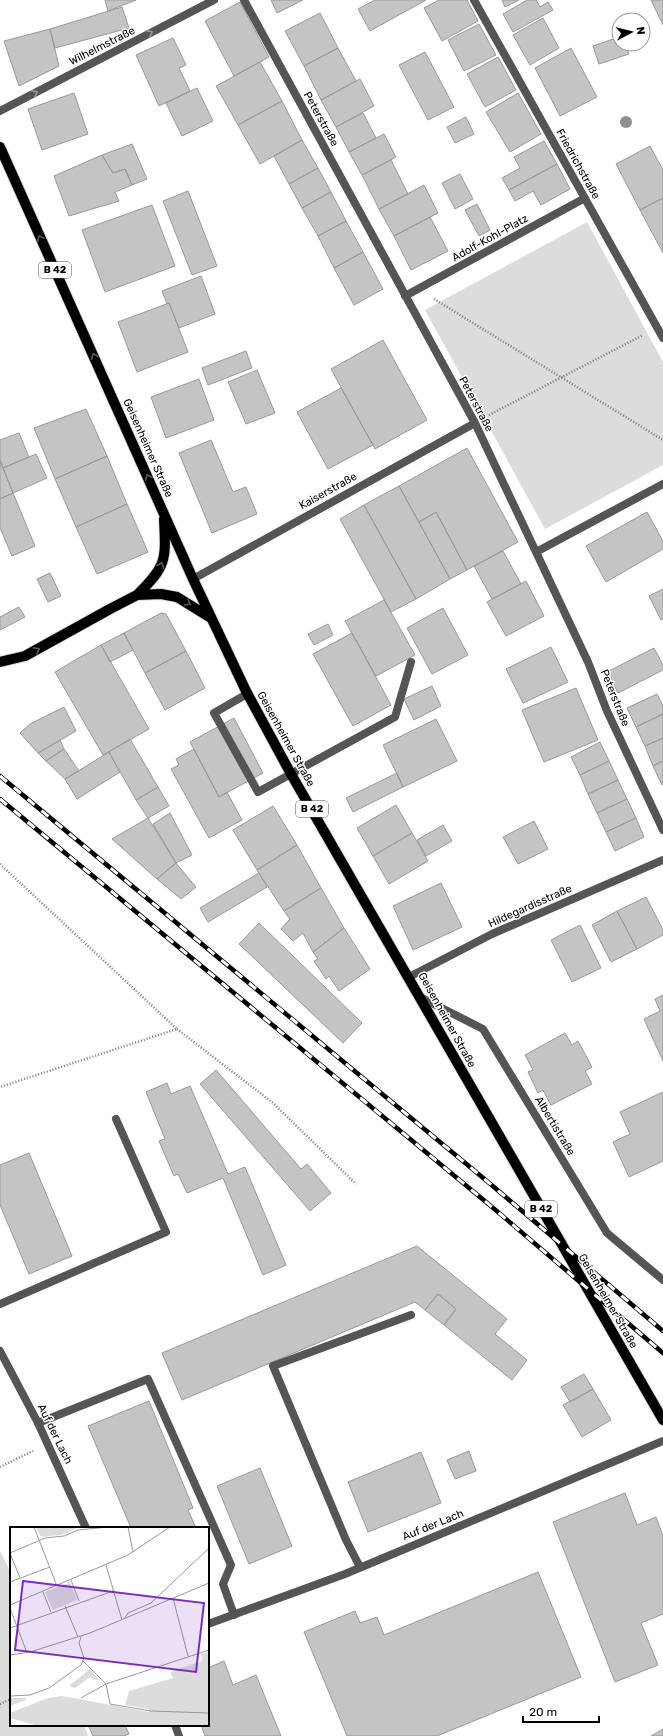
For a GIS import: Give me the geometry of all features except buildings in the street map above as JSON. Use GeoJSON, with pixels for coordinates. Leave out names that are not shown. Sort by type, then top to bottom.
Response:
{"type":"FeatureCollection","features":[{"type":"Feature","properties":{"kind":"main road","name":"Geisenheimer Straße"},"geometry":{"type":"LineString","coordinates":[[0,148],[211,618],[247,694],[291,774],[663,1420]]}},
{"type":"Feature","properties":{"kind":"main road","name":"B 42"},"geometry":{"type":"LineString","coordinates":[[0,662],[25,656],[137,595],[151,582],[161,568],[166,552],[164,513]]}},
{"type":"Feature","properties":{"kind":"main road","name":"B 42"},"geometry":{"type":"LineString","coordinates":[[137,595],[161,594],[177,597],[211,618]]}},
{"type":"Feature","properties":{"kind":"street","name":"Wilhelmstraße"},"geometry":{"type":"LineString","coordinates":[[0,111],[214,0]]}},
{"type":"Feature","properties":{"kind":"street","name":"Peterstraße"},"geometry":{"type":"LineString","coordinates":[[244,0],[475,423],[588,662],[607,711],[663,830]]}},
{"type":"Feature","properties":{"kind":"street","name":"Friedrichstraße"},"geometry":{"type":"LineString","coordinates":[[474,0],[585,198],[660,326],[663,338]]}},
{"type":"Feature","properties":{"kind":"street","name":"Adolf-Kohl-Platz"},"geometry":{"type":"LineString","coordinates":[[405,296],[585,198]]}},
{"type":"Feature","properties":{"kind":"street","name":"Kaiserstraße"},"geometry":{"type":"LineString","coordinates":[[193,578],[475,423]]}},
{"type":"Feature","properties":{"kind":"street"},"geometry":{"type":"LineString","coordinates":[[536,552],[663,484]]}},
{"type":"Feature","properties":{"kind":"street"},"geometry":{"type":"LineString","coordinates":[[247,694],[214,713],[258,792],[395,717],[411,662]]}},
{"type":"Feature","properties":{"kind":"street","name":"Hildegardisstraße"},"geometry":{"type":"LineString","coordinates":[[409,977],[492,934],[663,860]]}},
{"type":"Feature","properties":{"kind":"street","name":"Albertistraße"},"geometry":{"type":"LineString","coordinates":[[420,997],[483,1029],[607,1233],[663,1280]]}},
{"type":"Feature","properties":{"kind":"street"},"geometry":{"type":"LineString","coordinates":[[0,1304],[166,1232],[116,1119]]}},
{"type":"Feature","properties":{"kind":"street"},"geometry":{"type":"LineString","coordinates":[[360,1567],[346,1540],[273,1366],[411,1315]]}},
{"type":"Feature","properties":{"kind":"street","name":"Auf der Lach"},"geometry":{"type":"LineString","coordinates":[[0,1351],[48,1444],[86,1527]]}},
{"type":"Feature","properties":{"kind":"street"},"geometry":{"type":"LineString","coordinates":[[38,1424],[148,1378],[231,1565],[223,1584],[234,1614]]}},
{"type":"Feature","properties":{"kind":"street","name":"Auf der Lach"},"geometry":{"type":"LineString","coordinates":[[209,1624],[360,1567],[663,1441]]}},
{"type":"Feature","properties":{"kind":"street"},"geometry":{"type":"LineString","coordinates":[[174,1726],[179,1736]]}},
{"type":"Feature","properties":{"kind":"path"},"geometry":{"type":"LineString","coordinates":[[439,303],[663,440]]}},
{"type":"Feature","properties":{"kind":"path"},"geometry":{"type":"LineString","coordinates":[[484,418],[648,333]]}},
{"type":"Feature","properties":{"kind":"path"},"geometry":{"type":"LineString","coordinates":[[0,864],[176,1029],[273,1103],[356,1184]]}},
{"type":"Feature","properties":{"kind":"path"},"geometry":{"type":"LineString","coordinates":[[0,1086],[176,1029]]}},
{"type":"Feature","properties":{"kind":"path"},"geometry":{"type":"LineString","coordinates":[[0,1466],[48,1444]]}},
{"type":"Feature","properties":{"kind":"path"},"geometry":{"type":"LineString","coordinates":[[0,1704],[10,1699]]}},
{"type":"Feature","properties":{"kind":"shaded area"},"geometry":{"type":"Polygon","coordinates":[[[587,222],[663,362],[663,465],[545,529],[425,310],[587,222]]]}},
{"type":"Feature","properties":{"kind":"shaded area"},"geometry":{"type":"Polygon","coordinates":[[[0,1551],[10,1571],[10,1726],[84,1726],[88,1736],[0,1736],[0,1551]]]}},
{"type":"Feature","properties":{"kind":"railway"},"geometry":{"type":"LineString","coordinates":[[0,776],[488,1182],[663,1331]]}},
{"type":"Feature","properties":{"kind":"railway"},"geometry":{"type":"LineString","coordinates":[[0,799],[492,1207],[663,1353]]}}]}
